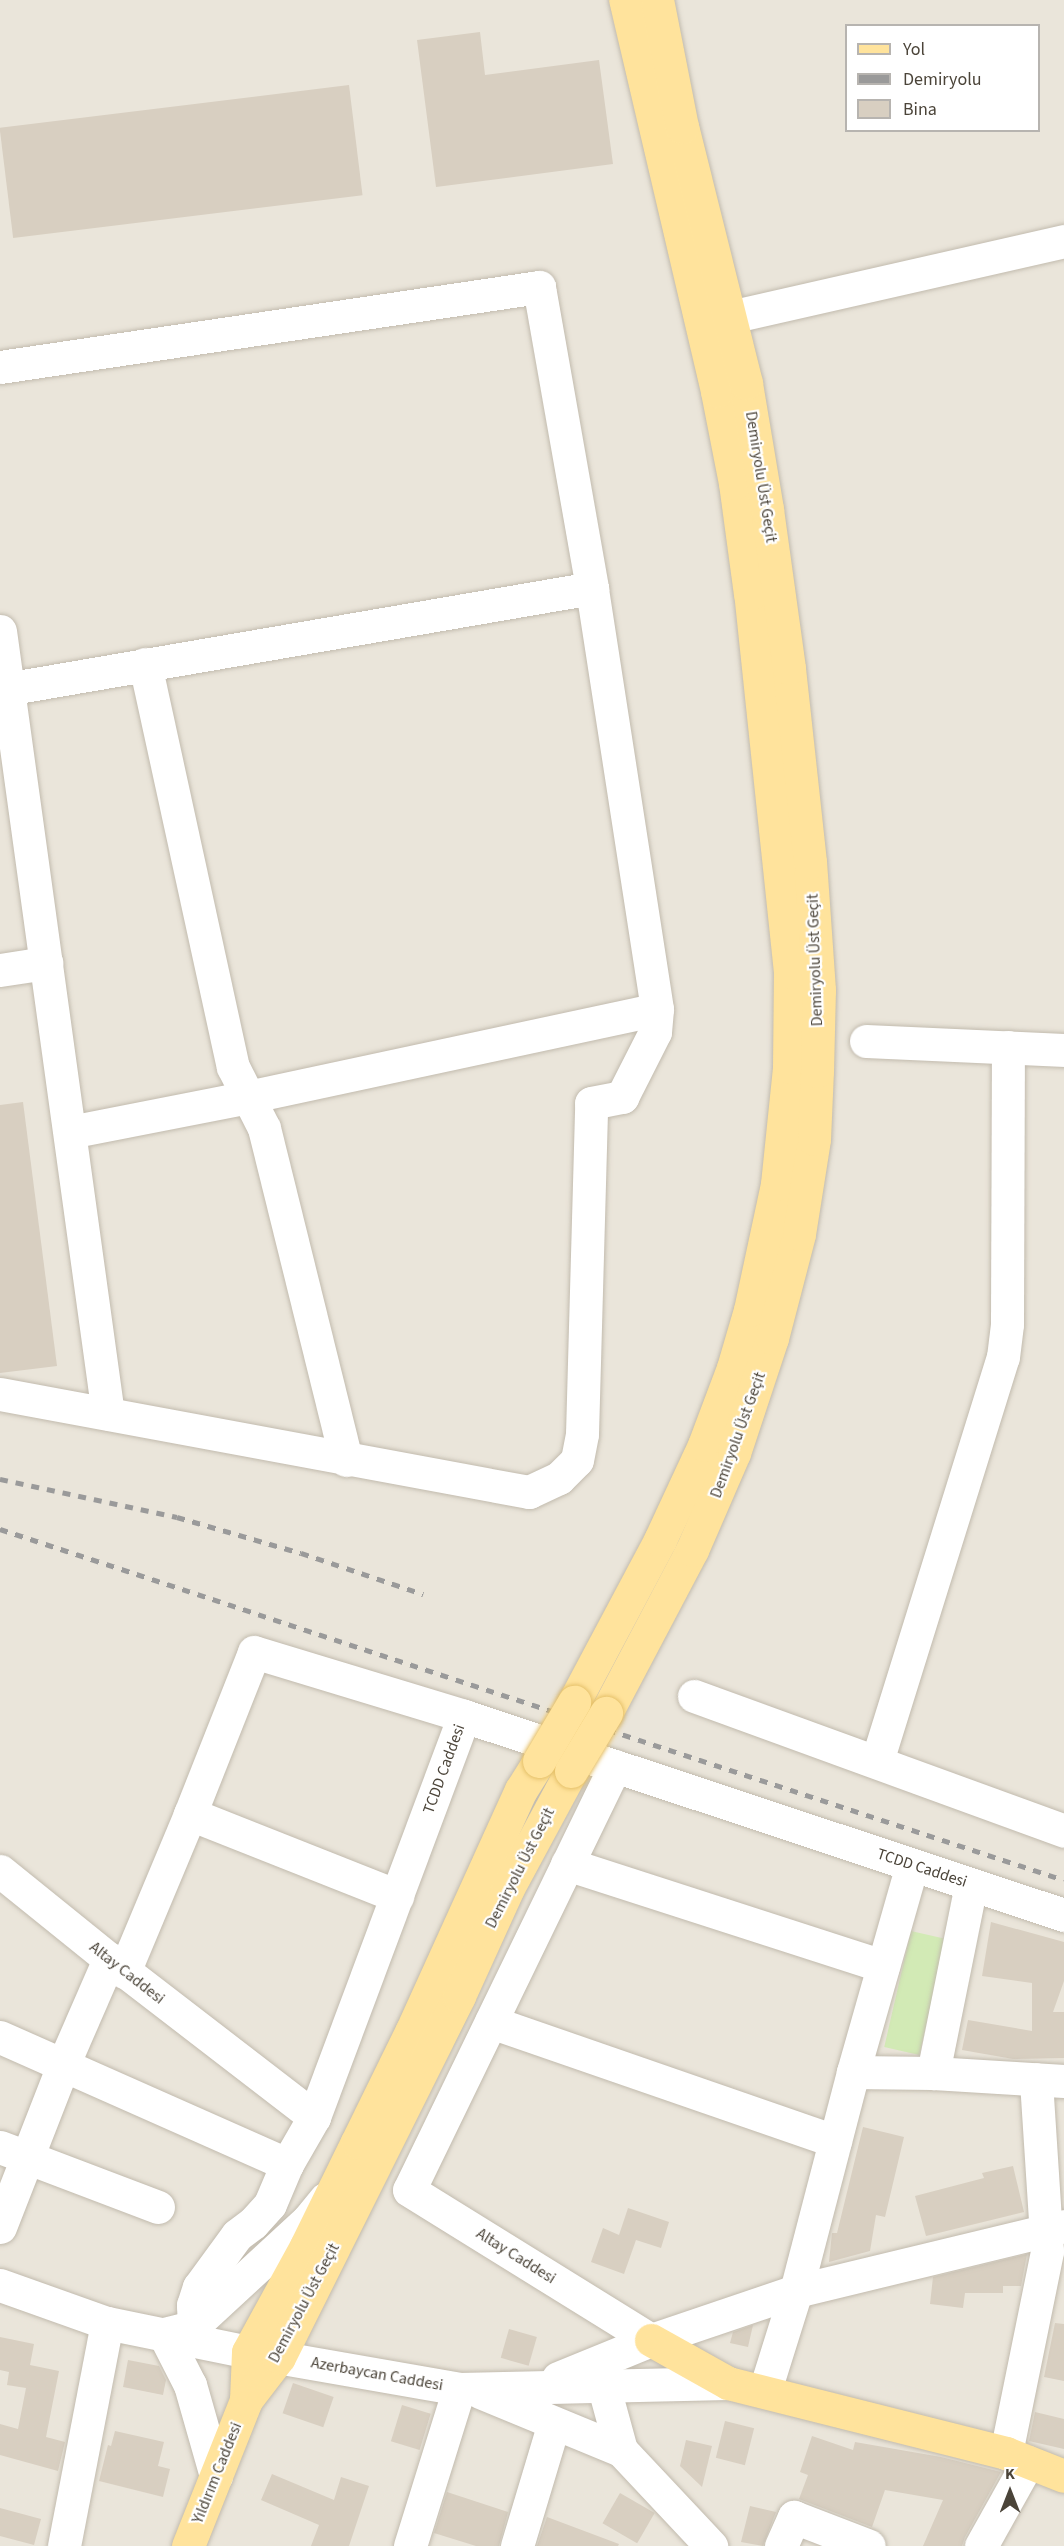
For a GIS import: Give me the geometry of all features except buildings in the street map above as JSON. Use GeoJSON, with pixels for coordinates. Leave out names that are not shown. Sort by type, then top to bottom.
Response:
{"type":"FeatureCollection","features":[{"type":"Feature","properties":{"kind":"main road","name":"Demiryolu Üst Geçit"},"geometry":{"type":"LineString","coordinates":[[246,2400],[248,2352],[306,2246],[411,2032],[521,1790],[574,1702],[660,1540],[704,1445],[733,1368],[750,1310],[777,1184],[789,1067],[790,972],[750,594],[735,483],[717,391],[625,0]]}},
{"type":"Feature","properties":{"kind":"main road","name":"Demiryolu Üst Geçit"},"geometry":{"type":"LineString","coordinates":[[246,2400],[279,2357],[459,1996],[507,1890],[571,1771],[606,1713],[692,1550],[734,1453],[772,1338],[799,1234],[814,1139],[819,990],[810,862],[789,668],[767,509],[746,383],[682,127],[657,0]]}},
{"type":"Feature","properties":{"kind":"main road","name":"Altay Caddesi"},"geometry":{"type":"LineString","coordinates":[[651,2340],[728,2383],[765,2390],[1017,2458],[1064,2476]]}},
{"type":"Feature","properties":{"kind":"main road","name":"Yıldırım Caddesi"},"geometry":{"type":"LineString","coordinates":[[188,2546],[246,2400]]}},
{"type":"Feature","properties":{"kind":"street"},"geometry":{"type":"LineString","coordinates":[[730,317],[1064,241]]}},
{"type":"Feature","properties":{"kind":"street"},"geometry":{"type":"LineString","coordinates":[[0,367],[539,287],[592,588],[657,1010],[656,1032],[622,1096],[591,1103],[582,1434],[577,1460],[559,1478],[529,1492],[346,1460],[0,1394]]}},
{"type":"Feature","properties":{"kind":"street"},"geometry":{"type":"LineString","coordinates":[[3,689],[592,588]]}},
{"type":"Feature","properties":{"kind":"street"},"geometry":{"type":"LineString","coordinates":[[0,631],[3,689],[46,963],[108,1414]]}},
{"type":"Feature","properties":{"kind":"street"},"geometry":{"type":"LineString","coordinates":[[146,664],[233,1067],[264,1128],[346,1460]]}},
{"type":"Feature","properties":{"kind":"street"},"geometry":{"type":"LineString","coordinates":[[0,970],[46,963]]}},
{"type":"Feature","properties":{"kind":"street"},"geometry":{"type":"LineString","coordinates":[[70,1132],[248,1097],[657,1010]]}},
{"type":"Feature","properties":{"kind":"street"},"geometry":{"type":"LineString","coordinates":[[866,1041],[1064,1050]]}},
{"type":"Feature","properties":{"kind":"street"},"geometry":{"type":"LineString","coordinates":[[877,1761],[1003,1357],[1007,1324],[1008,1047]]}},
{"type":"Feature","properties":{"kind":"street"},"geometry":{"type":"LineString","coordinates":[[0,2227],[13,2152],[116,1965],[190,1814],[254,1652],[464,1716]]}},
{"type":"Feature","properties":{"kind":"street"},"geometry":{"type":"LineString","coordinates":[[694,1696],[1064,1831]]}},
{"type":"Feature","properties":{"kind":"street","name":"TCDD Caddesi"},"geometry":{"type":"LineString","coordinates":[[178,2330],[219,2256],[237,2235],[254,2223],[270,2204],[287,2164],[314,2117],[464,1716],[1064,1915]]}},
{"type":"Feature","properties":{"kind":"street","name":"Altay Caddesi"},"geometry":{"type":"LineString","coordinates":[[615,1766],[409,2190],[651,2340]]}},
{"type":"Feature","properties":{"kind":"street"},"geometry":{"type":"LineString","coordinates":[[190,1814],[397,1896]]}},
{"type":"Feature","properties":{"kind":"street"},"geometry":{"type":"LineString","coordinates":[[567,1864],[883,1966]]}},
{"type":"Feature","properties":{"kind":"street"},"geometry":{"type":"LineString","coordinates":[[765,2390],[796,2291],[853,2072],[912,1865]]}},
{"type":"Feature","properties":{"kind":"street","name":"Altay Caddesi"},"geometry":{"type":"LineString","coordinates":[[0,1871],[116,1965],[314,2117]]}},
{"type":"Feature","properties":{"kind":"street"},"geometry":{"type":"LineString","coordinates":[[933,2073],[971,1884]]}},
{"type":"Feature","properties":{"kind":"street"},"geometry":{"type":"LineString","coordinates":[[490,2022],[835,2141]]}},
{"type":"Feature","properties":{"kind":"street"},"geometry":{"type":"LineString","coordinates":[[0,2037],[287,2164]]}},
{"type":"Feature","properties":{"kind":"street"},"geometry":{"type":"LineString","coordinates":[[853,2072],[933,2073],[1050,2080],[1056,2228],[1047,2251],[1017,2458],[981,2546]]}},
{"type":"Feature","properties":{"kind":"street"},"geometry":{"type":"LineString","coordinates":[[13,2152],[159,2207]]}},
{"type":"Feature","properties":{"kind":"street"},"geometry":{"type":"LineString","coordinates":[[216,2476],[190,2385],[178,2330],[308,2220],[337,2183]]}},
{"type":"Feature","properties":{"kind":"street"},"geometry":{"type":"LineString","coordinates":[[537,2386],[651,2340],[796,2291],[1056,2228]]}},
{"type":"Feature","properties":{"kind":"street","name":"Azerbaycan Caddesi"},"geometry":{"type":"LineString","coordinates":[[0,2285],[107,2323],[178,2330],[248,2352],[466,2389],[603,2384],[728,2383]]}},
{"type":"Feature","properties":{"kind":"street"},"geometry":{"type":"LineString","coordinates":[[64,2546],[107,2323]]}},
{"type":"Feature","properties":{"kind":"street"},"geometry":{"type":"LineString","coordinates":[[603,2384],[621,2450]]}},
{"type":"Feature","properties":{"kind":"street"},"geometry":{"type":"LineString","coordinates":[[410,2546],[466,2389],[621,2450],[711,2546]]}},
{"type":"Feature","properties":{"kind":"street"},"geometry":{"type":"LineString","coordinates":[[517,2546],[554,2423]]}},
{"type":"Feature","properties":{"kind":"street"},"geometry":{"type":"LineString","coordinates":[[781,2546],[794,2517],[869,2546]]}},
{"type":"Feature","properties":{"kind":"shaded area"},"geometry":{"type":"Polygon","coordinates":[[[0,0],[1064,0],[1064,2546],[0,2546],[0,0]]]}},
{"type":"Feature","properties":{"kind":"green space"},"geometry":{"type":"Polygon","coordinates":[[[911,1931],[946,1939],[919,2055],[884,2047],[911,1931]]]}},
{"type":"Feature","properties":{"kind":"railway"},"geometry":{"type":"LineString","coordinates":[[0,1479],[177,1517],[301,1553],[423,1594]]}},
{"type":"Feature","properties":{"kind":"railway"},"geometry":{"type":"LineString","coordinates":[[0,1529],[1064,1880]]}}]}
